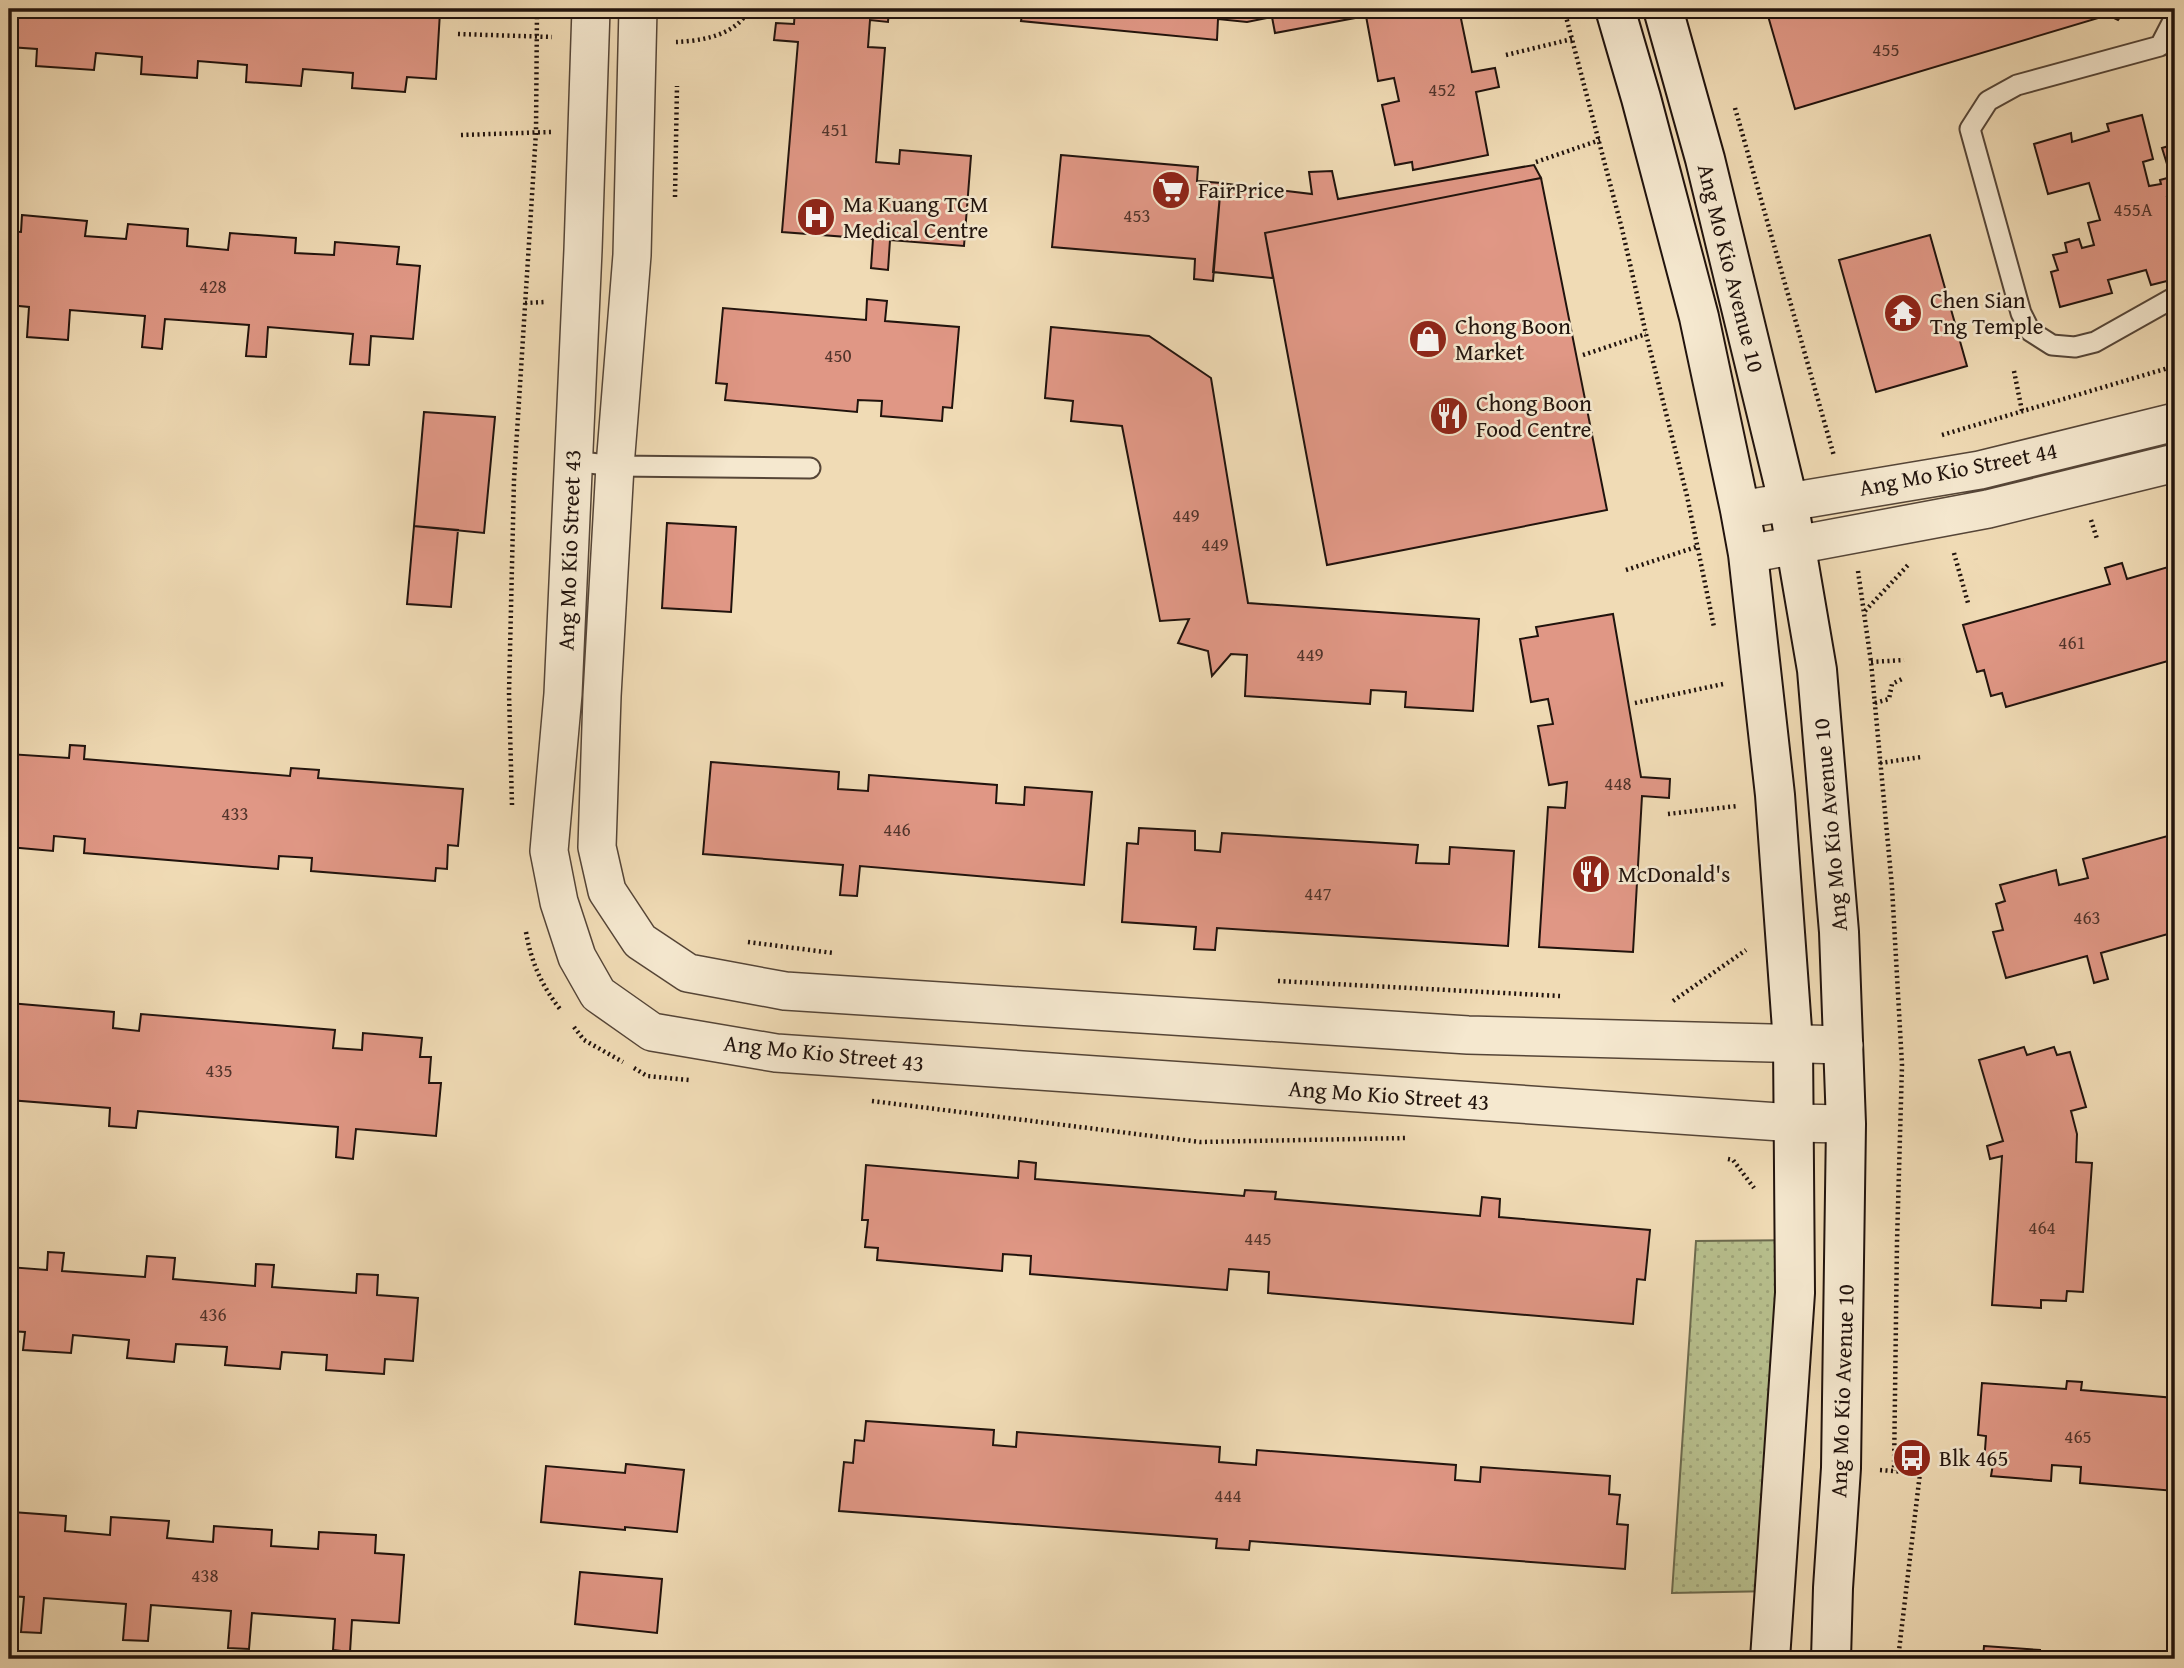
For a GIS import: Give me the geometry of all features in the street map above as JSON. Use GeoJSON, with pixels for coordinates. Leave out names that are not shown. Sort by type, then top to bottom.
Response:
{"type":"FeatureCollection","features":[{"type":"Feature","properties":{"kind":"main road","name":"Ang Mo Kio Avenue 10"},"geometry":{"type":"LineString","coordinates":[[1615,9],[1642,98],[1699,317],[1740,510],[1748,554],[1775,795],[1793,1043],[1795,1293],[1770,1659]]}},
{"type":"Feature","properties":{"kind":"main road","name":"Ang Mo Kio Avenue 10"},"geometry":{"type":"LineString","coordinates":[[1663,9],[1705,159],[1788,501],[1818,670],[1839,932],[1846,1124],[1841,1468],[1831,1659]]}},
{"type":"Feature","properties":{"kind":"street","name":"Ang Mo Kio Street 43"},"geometry":{"type":"LineString","coordinates":[[591,9],[573,461],[583,695],[597,848],[607,891],[640,941],[688,973],[785,991],[1468,1035],[1844,1045]]}},
{"type":"Feature","properties":{"kind":"street","name":"Ang Mo Kio Street 43"},"geometry":{"type":"LineString","coordinates":[[638,9],[632,255],[615,466],[583,695],[550,850],[559,902],[577,957],[598,994],[652,1032],[776,1053],[1794,1123],[1846,1124]]}},
{"type":"Feature","properties":{"kind":"street","name":"Ang Mo Kio Street 44"},"geometry":{"type":"LineString","coordinates":[[1740,510],[1980,470],[2175,422]]}},
{"type":"Feature","properties":{"kind":"street","name":"Ang Mo Kio Street 44"},"geometry":{"type":"LineString","coordinates":[[1748,554],[1987,509],[2175,463]]}},
{"type":"Feature","properties":{"kind":"lane"},"geometry":{"type":"LineString","coordinates":[[2175,17],[2160,46],[2017,85],[1988,101],[1970,129],[2021,313],[2030,331],[2052,345],[2075,347],[2095,342],[2175,297]]}},
{"type":"Feature","properties":{"kind":"lane"},"geometry":{"type":"LineString","coordinates":[[573,461],[615,466],[810,468]]}},
{"type":"Feature","properties":{"kind":"path"},"geometry":{"type":"LineString","coordinates":[[512,812],[509,692],[514,480],[536,132],[537,9]]}},
{"type":"Feature","properties":{"kind":"path"},"geometry":{"type":"LineString","coordinates":[[678,55],[678,42],[719,36],[745,18],[749,9]]}},
{"type":"Feature","properties":{"kind":"path"},"geometry":{"type":"LineString","coordinates":[[1564,9],[1600,141],[1687,496],[1717,639]]}},
{"type":"Feature","properties":{"kind":"path"},"geometry":{"type":"LineString","coordinates":[[458,34],[538,36]]}},
{"type":"Feature","properties":{"kind":"path"},"geometry":{"type":"LineString","coordinates":[[1506,55],[1572,39]]}},
{"type":"Feature","properties":{"kind":"path"},"geometry":{"type":"LineString","coordinates":[[674,199],[678,82]]}},
{"type":"Feature","properties":{"kind":"path"},"geometry":{"type":"LineString","coordinates":[[461,135],[587,131]]}},
{"type":"Feature","properties":{"kind":"path"},"geometry":{"type":"LineString","coordinates":[[1536,162],[1600,141]]}},
{"type":"Feature","properties":{"kind":"path"},"geometry":{"type":"LineString","coordinates":[[1583,355],[1646,334]]}},
{"type":"Feature","properties":{"kind":"path"},"geometry":{"type":"LineString","coordinates":[[1930,438],[2175,366]]}},
{"type":"Feature","properties":{"kind":"path"},"geometry":{"type":"LineString","coordinates":[[2014,371],[2022,412]]}},
{"type":"Feature","properties":{"kind":"path"},"geometry":{"type":"LineString","coordinates":[[2089,515],[2097,540]]}},
{"type":"Feature","properties":{"kind":"path"},"geometry":{"type":"LineString","coordinates":[[1626,570],[1696,547]]}},
{"type":"Feature","properties":{"kind":"path"},"geometry":{"type":"LineString","coordinates":[[1864,612],[1918,555]]}},
{"type":"Feature","properties":{"kind":"path"},"geometry":{"type":"LineString","coordinates":[[1962,578],[1968,603]]}},
{"type":"Feature","properties":{"kind":"path"},"geometry":{"type":"LineString","coordinates":[[1871,662],[1904,660]]}},
{"type":"Feature","properties":{"kind":"path"},"geometry":{"type":"LineString","coordinates":[[1635,702],[1725,684],[1724,674]]}},
{"type":"Feature","properties":{"kind":"path"},"geometry":{"type":"LineString","coordinates":[[1875,703],[1889,699],[1892,684],[1902,680]]}},
{"type":"Feature","properties":{"kind":"path"},"geometry":{"type":"LineString","coordinates":[[1880,763],[1921,757]]}},
{"type":"Feature","properties":{"kind":"path"},"geometry":{"type":"LineString","coordinates":[[1668,814],[1749,804]]}},
{"type":"Feature","properties":{"kind":"path"},"geometry":{"type":"LineString","coordinates":[[526,931],[530,957],[548,994],[562,1012]]}},
{"type":"Feature","properties":{"kind":"path"},"geometry":{"type":"LineString","coordinates":[[735,941],[842,954]]}},
{"type":"Feature","properties":{"kind":"path"},"geometry":{"type":"LineString","coordinates":[[1662,1001],[1673,1001],[1748,948]]}},
{"type":"Feature","properties":{"kind":"path"},"geometry":{"type":"LineString","coordinates":[[1267,981],[1572,997]]}},
{"type":"Feature","properties":{"kind":"path"},"geometry":{"type":"LineString","coordinates":[[570,1021],[584,1040],[648,1076],[698,1081]]}},
{"type":"Feature","properties":{"kind":"path"},"geometry":{"type":"LineString","coordinates":[[870,1101],[1200,1142],[1418,1137]]}},
{"type":"Feature","properties":{"kind":"path"},"geometry":{"type":"LineString","coordinates":[[1841,1468],[1920,1473],[1898,1659]]}},
{"type":"Feature","properties":{"kind":"green space"},"geometry":{"type":"Polygon","coordinates":[[[1795,1240],[1775,1591],[1672,1593],[1696,1241],[1795,1240]]]}},
{"type":"Feature","properties":{"kind":"building"},"geometry":{"type":"Polygon","coordinates":[[[9,9],[398,9],[440,12],[436,79],[407,77],[405,92],[352,88],[353,73],[303,69],[301,86],[246,82],[247,65],[198,61],[197,78],[141,74],[142,57],[96,53],[94,70],[36,66],[37,49],[9,47],[9,9]]]}},
{"type":"Feature","properties":{"kind":"building"},"geometry":{"type":"Polygon","coordinates":[[[795,9],[889,9],[888,22],[870,20],[868,47],[885,48],[876,162],[899,164],[900,150],[971,156],[964,246],[890,240],[888,270],[871,268],[873,239],[782,232],[798,42],[774,40],[776,23],[794,24],[795,9]]]}},
{"type":"Feature","properties":{"kind":"building"},"geometry":{"type":"Polygon","coordinates":[[[937,9],[996,9],[995,18],[937,12],[937,9]]]}},
{"type":"Feature","properties":{"kind":"building"},"geometry":{"type":"Polygon","coordinates":[[[1023,9],[1459,9],[1472,72],[1495,68],[1499,87],[1476,92],[1488,155],[1413,170],[1412,162],[1395,165],[1382,105],[1399,101],[1394,78],[1378,81],[1366,16],[1275,33],[1272,17],[1247,22],[1218,19],[1217,40],[1021,21],[1023,9]]]}},
{"type":"Feature","properties":{"kind":"building"},"geometry":{"type":"Polygon","coordinates":[[[1766,9],[2126,9],[2118,20],[2108,15],[1795,109],[1766,9]]]}},
{"type":"Feature","properties":{"kind":"building"},"geometry":{"type":"Polygon","coordinates":[[[2142,115],[2153,159],[2143,162],[2149,186],[2161,184],[2160,180],[2171,177],[2162,148],[2175,144],[2175,195],[2167,197],[2175,220],[2175,279],[2151,285],[2146,270],[2108,280],[2112,293],[2060,307],[2051,272],[2058,270],[2053,255],[2067,252],[2065,243],[2079,239],[2082,248],[2094,245],[2088,223],[2100,220],[2089,183],[2048,194],[2034,144],[2071,133],[2072,142],[2109,131],[2107,124],[2142,115]]]}},
{"type":"Feature","properties":{"kind":"building"},"geometry":{"type":"Polygon","coordinates":[[[1061,155],[1198,167],[1197,181],[1221,183],[1213,281],[1194,279],[1195,259],[1052,247],[1061,155]]]}},
{"type":"Feature","properties":{"kind":"building"},"geometry":{"type":"Polygon","coordinates":[[[1534,165],[1541,178],[1265,233],[1273,278],[1213,272],[1221,183],[1312,194],[1309,172],[1332,171],[1338,199],[1534,165]]]}},
{"type":"Feature","properties":{"kind":"building"},"geometry":{"type":"Polygon","coordinates":[[[1541,178],[1607,510],[1327,565],[1265,233],[1541,178]]]}},
{"type":"Feature","properties":{"kind":"building"},"geometry":{"type":"Polygon","coordinates":[[[22,215],[87,221],[85,236],[126,239],[128,224],[188,229],[187,246],[228,250],[230,233],[296,238],[295,253],[334,255],[335,242],[399,247],[397,264],[420,266],[413,339],[371,336],[369,365],[350,364],[353,334],[268,327],[266,357],[246,356],[249,325],[165,319],[162,349],[142,347],[145,316],[70,310],[68,340],[27,337],[29,307],[9,305],[9,231],[21,232],[22,215]]]}},
{"type":"Feature","properties":{"kind":"building","name":"Chen Sian Tng Temple"},"geometry":{"type":"Polygon","coordinates":[[[1930,235],[1967,366],[1876,392],[1839,260],[1930,235]]]}},
{"type":"Feature","properties":{"kind":"building"},"geometry":{"type":"Polygon","coordinates":[[[867,299],[887,301],[885,321],[959,327],[952,408],[943,407],[942,421],[881,416],[882,401],[858,400],[857,412],[725,400],[727,384],[716,383],[723,308],[866,320],[867,299]]]}},
{"type":"Feature","properties":{"kind":"building"},"geometry":{"type":"Polygon","coordinates":[[[1051,327],[1149,336],[1211,378],[1248,603],[1479,619],[1473,711],[1405,707],[1406,692],[1371,690],[1370,704],[1245,696],[1247,655],[1231,654],[1212,676],[1208,651],[1178,643],[1189,619],[1160,621],[1122,426],[1071,421],[1073,401],[1045,398],[1051,327]]]}},
{"type":"Feature","properties":{"kind":"building"},"geometry":{"type":"Polygon","coordinates":[[[424,412],[495,417],[484,533],[414,526],[424,412]]]}},
{"type":"Feature","properties":{"kind":"building"},"geometry":{"type":"Polygon","coordinates":[[[667,523],[736,527],[731,612],[662,608],[667,523]]]}},
{"type":"Feature","properties":{"kind":"building"},"geometry":{"type":"Polygon","coordinates":[[[414,526],[458,530],[451,607],[407,604],[414,526]]]}},
{"type":"Feature","properties":{"kind":"building"},"geometry":{"type":"Polygon","coordinates":[[[2122,563],[2127,579],[2175,565],[2175,659],[2006,707],[2002,693],[1991,696],[1984,670],[1977,672],[1963,625],[2110,584],[2105,568],[2122,563]]]}},
{"type":"Feature","properties":{"kind":"building"},"geometry":{"type":"Polygon","coordinates":[[[1613,614],[1641,777],[1670,779],[1669,798],[1642,796],[1633,952],[1539,947],[1548,807],[1565,808],[1567,782],[1549,785],[1538,726],[1553,724],[1548,699],[1531,702],[1520,639],[1538,636],[1536,627],[1613,614]]]}},
{"type":"Feature","properties":{"kind":"building"},"geometry":{"type":"Polygon","coordinates":[[[70,745],[85,746],[84,759],[290,776],[291,768],[319,770],[318,778],[463,789],[458,846],[448,845],[447,869],[436,868],[435,881],[311,871],[312,858],[279,856],[278,869],[84,853],[85,839],[54,836],[53,851],[9,847],[9,754],[69,758],[70,745]]]}},
{"type":"Feature","properties":{"kind":"building"},"geometry":{"type":"Polygon","coordinates":[[[711,762],[839,772],[838,789],[868,791],[869,775],[997,785],[996,803],[1024,805],[1025,787],[1092,792],[1084,885],[860,866],[857,896],[840,895],[843,865],[703,854],[711,762]]]}},
{"type":"Feature","properties":{"kind":"building"},"geometry":{"type":"Polygon","coordinates":[[[1139,828],[1195,831],[1195,850],[1220,852],[1222,833],[1418,845],[1416,863],[1449,864],[1450,847],[1514,851],[1508,946],[1217,928],[1215,950],[1194,949],[1196,927],[1122,922],[1127,843],[1138,844],[1139,828]]]}},
{"type":"Feature","properties":{"kind":"building"},"geometry":{"type":"Polygon","coordinates":[[[2175,834],[2175,932],[2101,953],[2108,979],[2094,983],[2087,956],[2006,978],[1993,932],[2003,930],[1996,904],[2005,901],[2000,885],[2056,870],[2059,885],[2088,878],[2083,859],[2175,834]]]}},
{"type":"Feature","properties":{"kind":"building"},"geometry":{"type":"Polygon","coordinates":[[[9,1003],[114,1012],[113,1028],[139,1031],[141,1014],[335,1030],[333,1048],[362,1050],[363,1033],[422,1038],[420,1057],[431,1057],[429,1083],[441,1083],[436,1136],[356,1129],[353,1159],[336,1157],[338,1127],[138,1111],[136,1128],[109,1126],[110,1108],[9,1100],[9,1003]]]}},
{"type":"Feature","properties":{"kind":"building"},"geometry":{"type":"Polygon","coordinates":[[[2024,1047],[2027,1055],[2054,1047],[2057,1055],[2070,1052],[2086,1107],[2071,1111],[2077,1134],[2076,1162],[2092,1163],[2083,1292],[2067,1291],[2066,1301],[2041,1300],[2041,1308],[1992,1305],[2002,1156],[1990,1159],[1987,1146],[2003,1141],[1979,1060],[2024,1047]]]}},
{"type":"Feature","properties":{"kind":"building"},"geometry":{"type":"Polygon","coordinates":[[[1019,1161],[1036,1163],[1035,1179],[1244,1196],[1245,1190],[1276,1192],[1275,1199],[1480,1216],[1482,1197],[1500,1199],[1499,1217],[1650,1230],[1645,1280],[1637,1279],[1633,1324],[1268,1293],[1269,1272],[1229,1269],[1227,1290],[1030,1274],[1031,1256],[1003,1254],[1002,1271],[877,1260],[878,1248],[865,1247],[868,1220],[862,1220],[866,1165],[1018,1178],[1019,1161]]]}},
{"type":"Feature","properties":{"kind":"building"},"geometry":{"type":"Polygon","coordinates":[[[48,1252],[64,1253],[62,1271],[145,1277],[147,1256],[175,1258],[173,1279],[255,1286],[256,1264],[274,1265],[272,1287],[356,1293],[357,1274],[378,1275],[377,1295],[418,1298],[413,1361],[385,1359],[384,1374],[326,1370],[327,1355],[282,1352],[280,1369],[225,1365],[227,1347],[176,1344],[174,1362],[127,1358],[129,1340],[73,1335],[71,1353],[23,1350],[25,1332],[9,1331],[9,1267],[47,1270],[48,1252]]]}},
{"type":"Feature","properties":{"kind":"building"},"geometry":{"type":"Polygon","coordinates":[[[2067,1381],[2082,1382],[2081,1390],[2175,1398],[2175,1491],[2080,1483],[2081,1467],[2052,1465],[2051,1481],[1991,1476],[1993,1464],[1984,1464],[1986,1436],[1978,1435],[1982,1383],[2066,1389],[2067,1381]]]}},
{"type":"Feature","properties":{"kind":"building"},"geometry":{"type":"Polygon","coordinates":[[[866,1421],[994,1430],[993,1445],[1016,1447],[1017,1432],[1220,1447],[1219,1462],[1256,1465],[1257,1450],[1456,1465],[1455,1480],[1480,1482],[1481,1467],[1610,1476],[1609,1494],[1620,1495],[1617,1524],[1628,1525],[1625,1569],[1250,1541],[1249,1550],[1216,1548],[1217,1539],[839,1511],[844,1462],[853,1463],[855,1440],[864,1441],[866,1421]]]}},
{"type":"Feature","properties":{"kind":"building"},"geometry":{"type":"Polygon","coordinates":[[[626,1464],[684,1470],[677,1532],[541,1522],[546,1466],[625,1473],[626,1464]]]}},
{"type":"Feature","properties":{"kind":"building"},"geometry":{"type":"Polygon","coordinates":[[[12,1512],[66,1516],[65,1531],[110,1535],[111,1517],[169,1521],[167,1538],[213,1542],[214,1526],[272,1530],[271,1546],[318,1549],[319,1532],[376,1535],[375,1553],[404,1555],[399,1623],[352,1620],[350,1652],[333,1650],[335,1619],[252,1613],[249,1649],[228,1648],[231,1611],[151,1605],[148,1641],[123,1640],[126,1604],[44,1598],[41,1633],[21,1632],[24,1597],[9,1596],[9,1527],[12,1512]]]}},
{"type":"Feature","properties":{"kind":"building"},"geometry":{"type":"Polygon","coordinates":[[[580,1572],[662,1579],[657,1633],[575,1624],[580,1572]]]}},
{"type":"Feature","properties":{"kind":"building"},"geometry":{"type":"Polygon","coordinates":[[[1984,1646],[2040,1650],[2040,1659],[1983,1659],[1984,1646]]]}},
{"type":"Feature","properties":{"kind":"building"},"geometry":{"type":"Polygon","coordinates":[[[2072,1652],[2175,1659],[2072,1659],[2072,1652]]]}},
{"type":"Feature","properties":{"kind":"place","name":"FairPrice"},"geometry":{"type":"Point","coordinates":[1171,190]}},
{"type":"Feature","properties":{"kind":"place","name":"Ma Kuang TCM Medical Centre"},"geometry":{"type":"Point","coordinates":[816,217]}},
{"type":"Feature","properties":{"kind":"place","name":"Chen Sian Tng Temple"},"geometry":{"type":"Point","coordinates":[1903,313]}},
{"type":"Feature","properties":{"kind":"place","name":"Chong Boon Market"},"geometry":{"type":"Point","coordinates":[1428,339]}},
{"type":"Feature","properties":{"kind":"place","name":"Chong Boon Food Centre"},"geometry":{"type":"Point","coordinates":[1449,416]}},
{"type":"Feature","properties":{"kind":"place","name":"McDonald's"},"geometry":{"type":"Point","coordinates":[1591,874]}},
{"type":"Feature","properties":{"kind":"place","name":"Blk 465"},"geometry":{"type":"Point","coordinates":[1912,1458]}}]}
